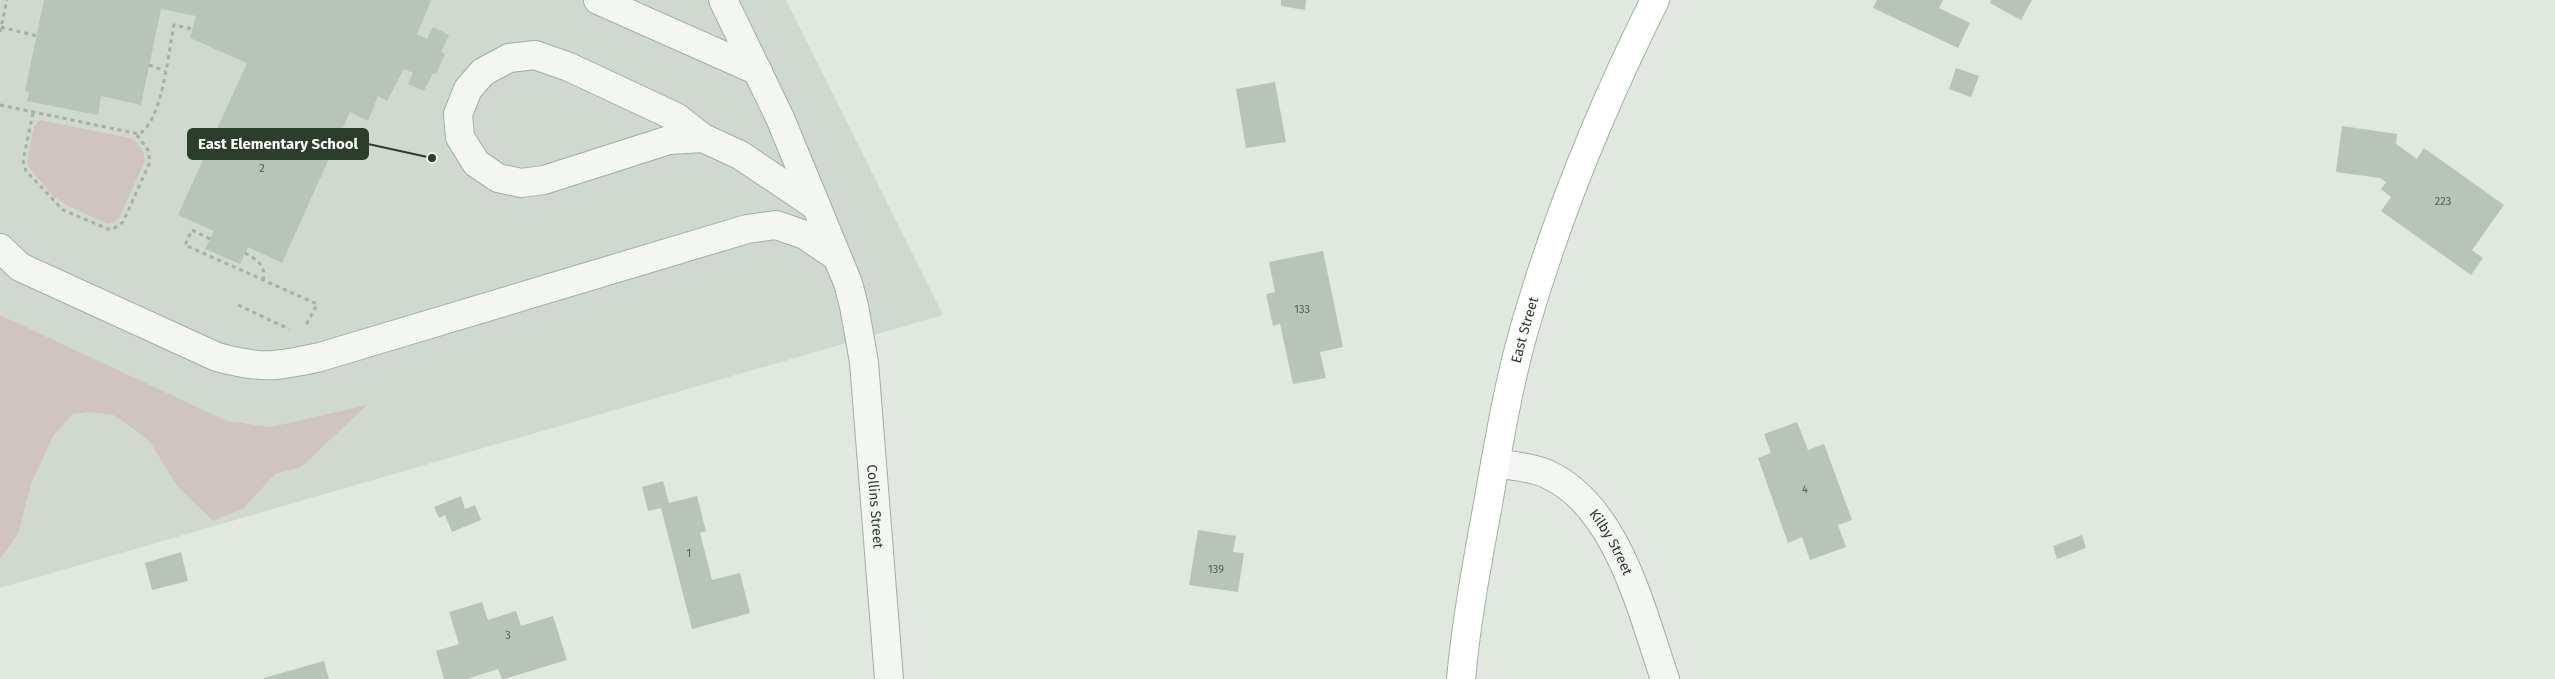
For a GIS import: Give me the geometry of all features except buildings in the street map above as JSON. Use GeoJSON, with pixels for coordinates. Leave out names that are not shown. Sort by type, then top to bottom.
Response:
{"type":"FeatureCollection","features":[{"type":"Feature","properties":{"kind":"main road","name":"East Street"},"geometry":{"type":"LineString","coordinates":[[1461,679],[1475,571],[1495,463],[1524,332],[1540,275],[1584,153],[1655,0]]}},
{"type":"Feature","properties":{"kind":"street"},"geometry":{"type":"LineString","coordinates":[[598,0],[758,71]]}},
{"type":"Feature","properties":{"kind":"street","name":"Collins Street"},"geometry":{"type":"LineString","coordinates":[[723,0],[780,118],[848,283],[860,335],[889,679]]}},
{"type":"Feature","properties":{"kind":"street"},"geometry":{"type":"LineString","coordinates":[[702,138],[669,140],[544,180],[521,183],[498,178],[476,163],[460,137],[458,114],[468,89],[483,72],[509,58],[535,55],[569,67],[676,117],[702,138],[740,155],[816,206]]}},
{"type":"Feature","properties":{"kind":"street"},"geometry":{"type":"LineString","coordinates":[[0,248],[20,268],[216,357],[249,365],[280,366],[320,357],[747,229],[776,225],[805,235],[837,257]]}},
{"type":"Feature","properties":{"kind":"street","name":"Kilby Street"},"geometry":{"type":"LineString","coordinates":[[1495,463],[1548,475],[1574,493],[1598,519],[1611,538],[1631,581],[1665,679]]}},
{"type":"Feature","properties":{"kind":"path"},"geometry":{"type":"LineString","coordinates":[[0,32],[7,0]]}},
{"type":"Feature","properties":{"kind":"path"},"geometry":{"type":"LineString","coordinates":[[0,105],[136,135],[142,133],[152,119],[165,71],[174,25],[193,29]]}},
{"type":"Feature","properties":{"kind":"path"},"geometry":{"type":"LineString","coordinates":[[1,27],[37,36]]}},
{"type":"Feature","properties":{"kind":"path"},"geometry":{"type":"LineString","coordinates":[[150,65],[165,71]]}},
{"type":"Feature","properties":{"kind":"path"},"geometry":{"type":"LineString","coordinates":[[33,113],[23,161],[26,171],[63,210],[108,229],[113,229],[123,222],[150,162],[148,150],[136,135]]}},
{"type":"Feature","properties":{"kind":"path"},"geometry":{"type":"LineString","coordinates":[[210,239],[192,230],[185,245],[316,304],[301,334]]}},
{"type":"Feature","properties":{"kind":"path"},"geometry":{"type":"LineString","coordinates":[[245,253],[261,264],[264,275],[263,280]]}},
{"type":"Feature","properties":{"kind":"path"},"geometry":{"type":"LineString","coordinates":[[238,305],[292,330]]}},
{"type":"Feature","properties":{"kind":"shaded area"},"geometry":{"type":"Polygon","coordinates":[[[0,0],[786,0],[943,315],[0,588],[0,0]]]}},
{"type":"Feature","properties":{"kind":"shaded area"},"geometry":{"type":"Polygon","coordinates":[[[40,120],[130,138],[137,143],[143,152],[144,163],[120,216],[115,222],[108,224],[68,206],[53,196],[29,168],[27,162],[34,126],[40,120]]]}},
{"type":"Feature","properties":{"kind":"shaded area"},"geometry":{"type":"Polygon","coordinates":[[[0,315],[227,421],[271,427],[367,405],[301,467],[275,474],[244,508],[213,521],[178,487],[150,442],[138,432],[113,415],[88,412],[73,414],[53,436],[31,484],[18,534],[0,559],[0,315]]]}},
{"type":"Feature","properties":{"kind":"place","name":"East Elementary School"},"geometry":{"type":"Point","coordinates":[432,158]}}]}
